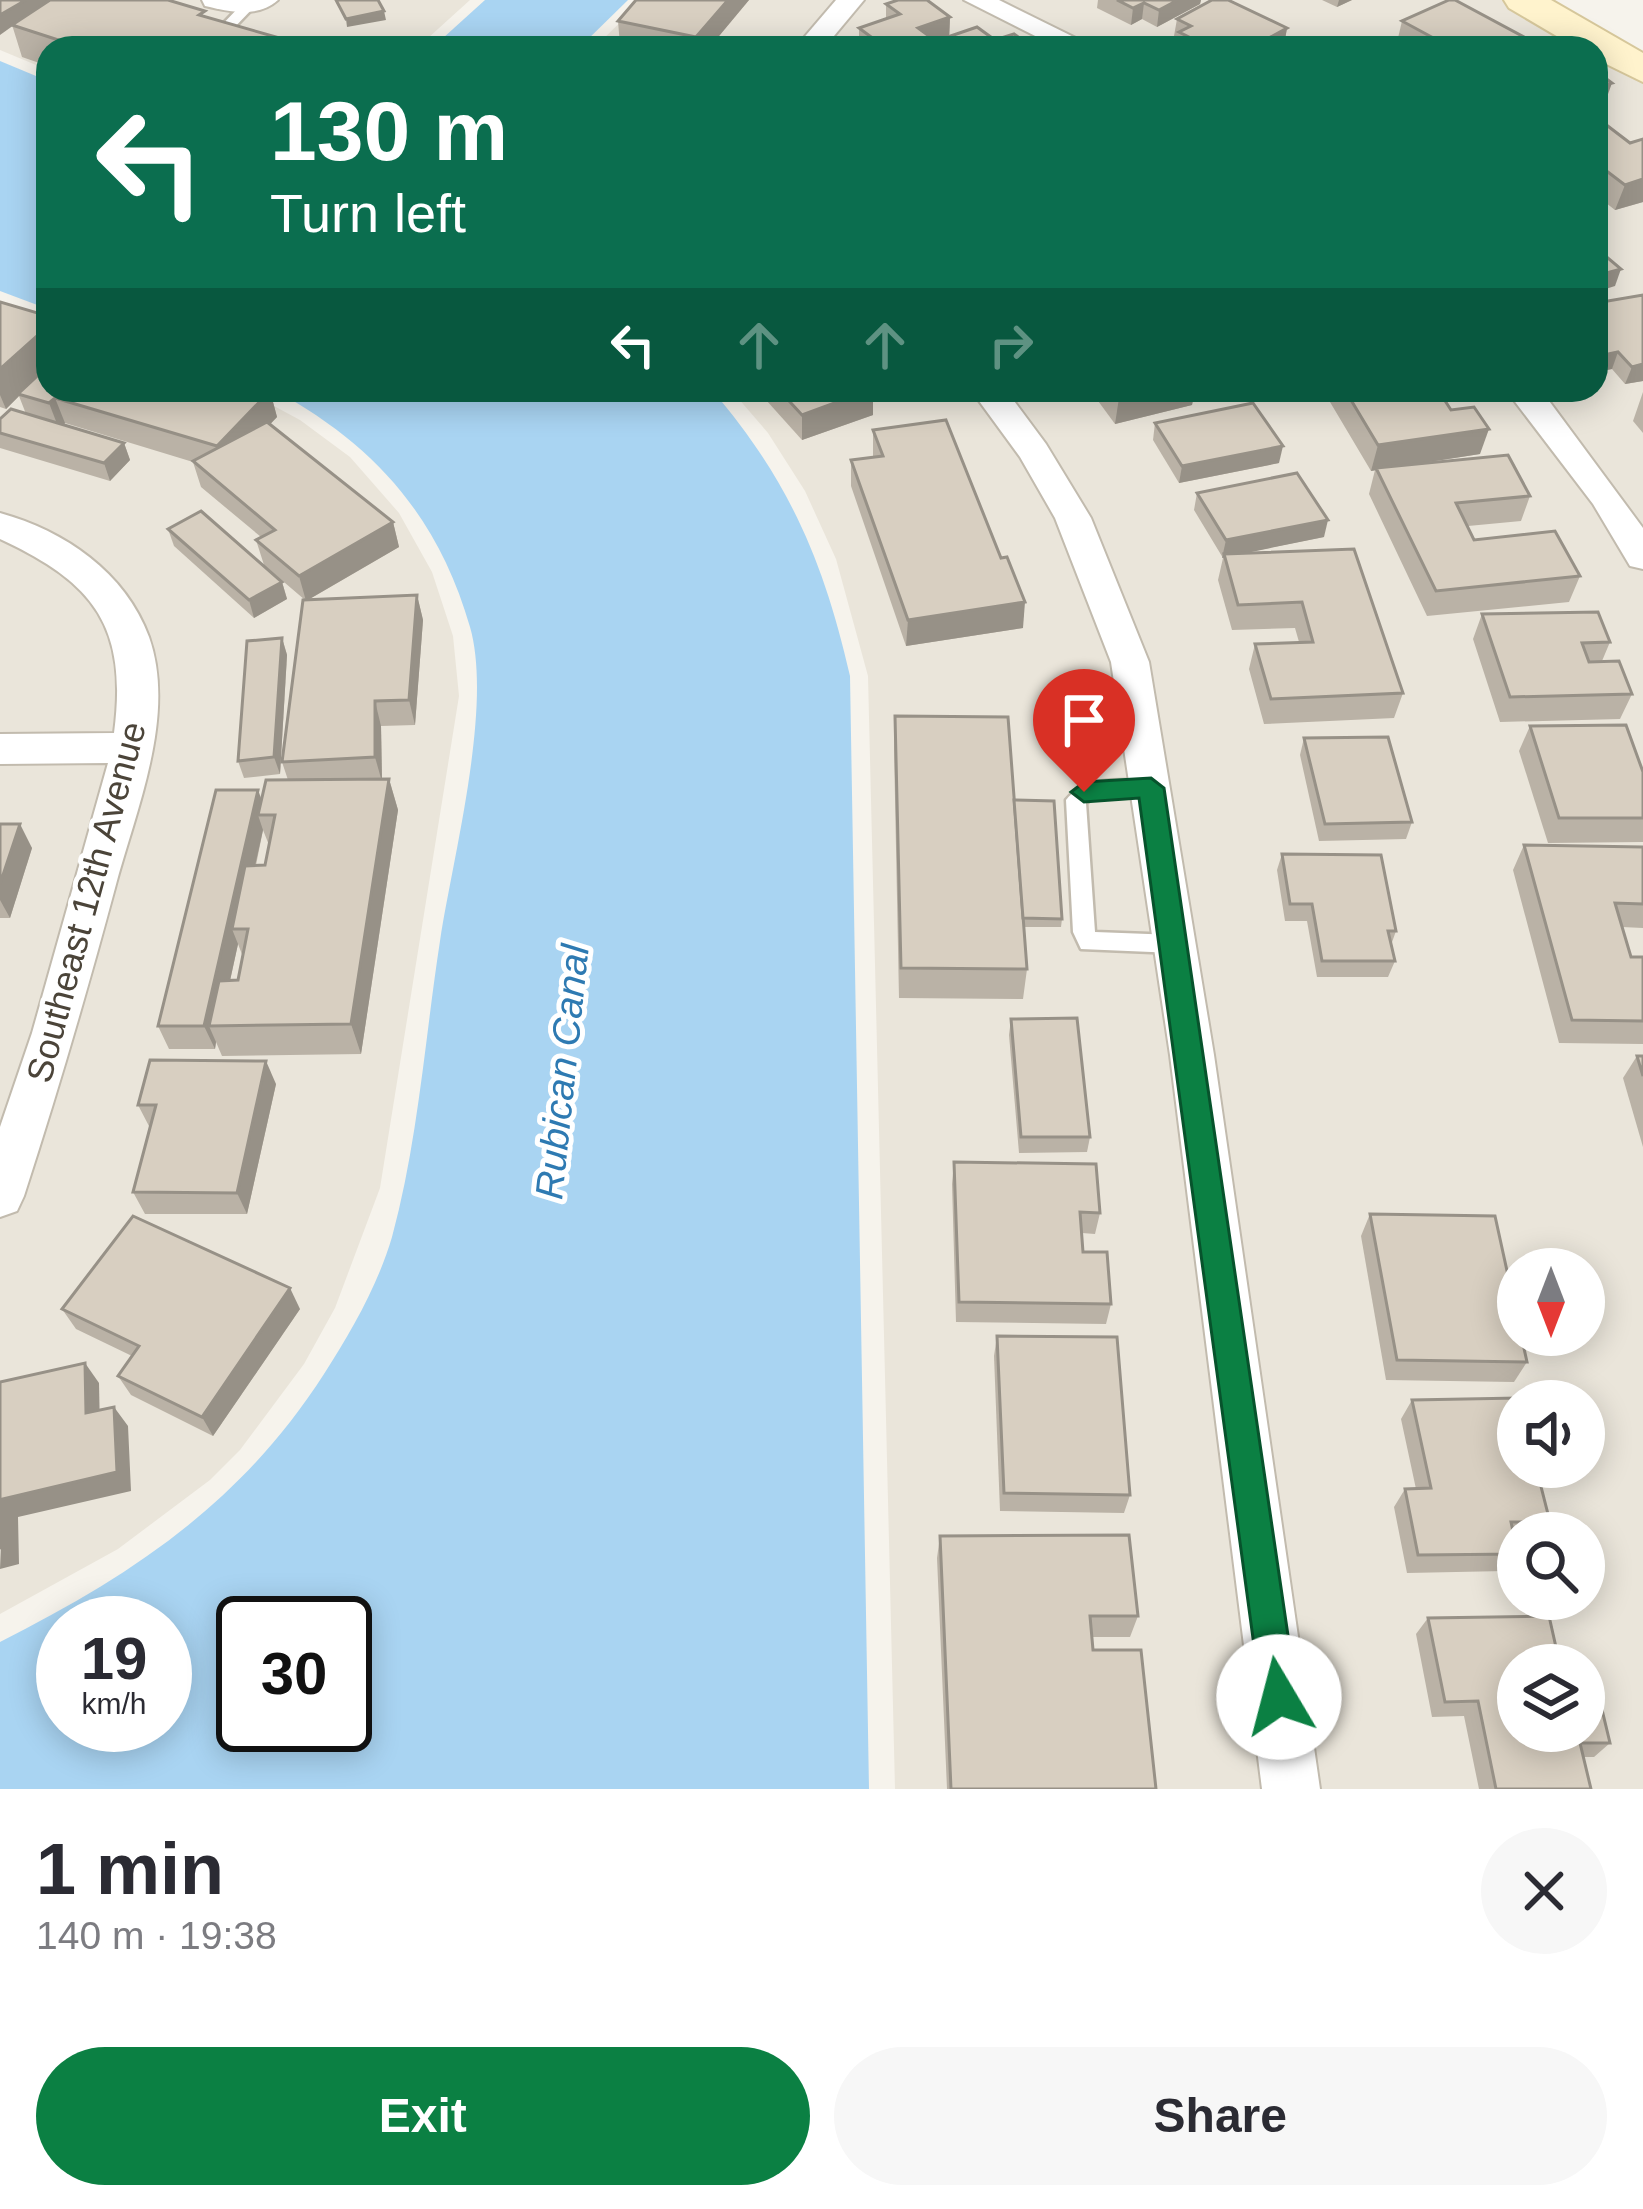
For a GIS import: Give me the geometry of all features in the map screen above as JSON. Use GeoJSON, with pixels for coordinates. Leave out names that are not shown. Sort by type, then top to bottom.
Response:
{"type":"FeatureCollection","features":[{"type":"Feature","properties":{"kind":"main road"},"geometry":{"type":"LineString","coordinates":[[1523,0],[1585,36]]}},
{"type":"Feature","properties":{"kind":"main road"},"geometry":{"type":"LineString","coordinates":[[1590,0],[1643,30]]}},
{"type":"Feature","properties":{"kind":"main road"},"geometry":{"type":"LineString","coordinates":[[1608,50],[1643,70]]}},
{"type":"Feature","properties":{"kind":"street"},"geometry":{"type":"LineString","coordinates":[[215,0],[257,2]]}},
{"type":"Feature","properties":{"kind":"street"},"geometry":{"type":"LineString","coordinates":[[819,36],[851,0]]}},
{"type":"Feature","properties":{"kind":"street"},"geometry":{"type":"LineString","coordinates":[[976,0],[1056,36]]}},
{"type":"Feature","properties":{"kind":"street"},"geometry":{"type":"LineString","coordinates":[[997,402],[1036,454],[1097,565],[1130,662],[1175,944],[1291,1789]]}},
{"type":"Feature","properties":{"kind":"street"},"geometry":{"type":"LineString","coordinates":[[1532,402],[1594,480],[1643,557]]}},
{"type":"Feature","properties":{"kind":"street","name":"Southeast 12th Avenue"},"geometry":{"type":"LineString","coordinates":[[0,525],[64,554],[101,587],[121,614],[137,668],[139,720],[54,1034],[0,1196]]}},
{"type":"Feature","properties":{"kind":"street"},"geometry":{"type":"LineString","coordinates":[[0,749],[132,748]]}},
{"type":"Feature","properties":{"kind":"lane"},"geometry":{"type":"LineString","coordinates":[[221,33],[257,2]]}},
{"type":"Feature","properties":{"kind":"lane"},"geometry":{"type":"LineString","coordinates":[[200,26],[230,36]]}},
{"type":"Feature","properties":{"kind":"lane"},"geometry":{"type":"LineString","coordinates":[[1151,788],[1091,790],[1076,800],[1084,932],[1089,943],[1106,947],[1175,944]]}},
{"type":"Feature","properties":{"kind":"shaded area"},"geometry":{"type":"Polygon","coordinates":[[[0,0],[470,0],[430,36],[36,36],[36,65],[0,50],[0,0]]]}},
{"type":"Feature","properties":{"kind":"shaded area"},"geometry":{"type":"Polygon","coordinates":[[[643,0],[1504,0],[1567,36],[606,36],[643,0]]]}},
{"type":"Feature","properties":{"kind":"shaded area"},"geometry":{"type":"Polygon","coordinates":[[[1608,60],[1643,82],[1643,1789],[895,1789],[868,676],[836,559],[805,491],[768,433],[741,402],[1608,402],[1608,60]]]}},
{"type":"Feature","properties":{"kind":"shaded area"},"geometry":{"type":"Polygon","coordinates":[[[0,304],[36,368],[36,402],[266,402],[350,457],[399,513],[432,572],[453,636],[459,696],[380,1188],[335,1308],[304,1364],[240,1450],[210,1480],[118,1549],[0,1614],[0,304]]]}},
{"type":"Feature","properties":{"kind":"water"},"geometry":{"type":"Polygon","coordinates":[[[485,0],[628,0],[591,36],[445,36],[485,0]]]}},
{"type":"Feature","properties":{"kind":"water"},"geometry":{"type":"Polygon","coordinates":[[[0,61],[36,76],[36,304],[0,291],[0,61]]]}},
{"type":"Feature","properties":{"kind":"water","name":"Rubican Canal"},"geometry":{"type":"Polygon","coordinates":[[[295,402],[722,402],[783,490],[815,559],[850,676],[869,1789],[0,1789],[0,1642],[36,1623],[36,1752],[192,1752],[192,1596],[84,1596],[181,1531],[257,1461],[324,1374],[354,1325],[386,1255],[415,1127],[477,698],[470,627],[456,587],[420,517],[372,459],[295,402]]]}},
{"type":"Feature","properties":{"kind":"building"},"geometry":{"type":"Polygon","coordinates":[[[0,0],[26,0],[0,15],[0,0]]]}},
{"type":"Feature","properties":{"kind":"building"},"geometry":{"type":"Polygon","coordinates":[[[50,0],[168,0],[205,11],[199,15],[272,36],[46,36],[12,25],[50,0]]]}},
{"type":"Feature","properties":{"kind":"building"},"geometry":{"type":"Polygon","coordinates":[[[336,0],[378,0],[384,11],[346,19],[336,0]]]}},
{"type":"Feature","properties":{"kind":"building"},"geometry":{"type":"Polygon","coordinates":[[[636,0],[728,0],[697,36],[618,21],[636,0]]]}},
{"type":"Feature","properties":{"kind":"building"},"geometry":{"type":"Polygon","coordinates":[[[927,0],[950,17],[918,28],[929,36],[870,36],[859,28],[900,14],[886,4],[927,0]]]}},
{"type":"Feature","properties":{"kind":"building"},"geometry":{"type":"Polygon","coordinates":[[[1117,0],[1178,0],[1159,10],[1144,3],[1133,8],[1117,0]]]}},
{"type":"Feature","properties":{"kind":"building"},"geometry":{"type":"Polygon","coordinates":[[[1212,0],[1228,0],[1287,28],[1273,36],[1187,36],[1179,32],[1191,26],[1177,19],[1212,0]]]}},
{"type":"Feature","properties":{"kind":"building"},"geometry":{"type":"Polygon","coordinates":[[[1455,0],[1522,36],[1430,36],[1402,21],[1455,0]]]}},
{"type":"Feature","properties":{"kind":"building"},"geometry":{"type":"Polygon","coordinates":[[[977,27],[989,36],[951,36],[977,27]]]}},
{"type":"Feature","properties":{"kind":"building"},"geometry":{"type":"Polygon","coordinates":[[[1608,126],[1630,143],[1643,139],[1643,179],[1625,185],[1608,172],[1608,126]]]}},
{"type":"Feature","properties":{"kind":"building"},"geometry":{"type":"Polygon","coordinates":[[[1608,258],[1621,269],[1608,273],[1608,258]]]}},
{"type":"Feature","properties":{"kind":"building"},"geometry":{"type":"Polygon","coordinates":[[[1643,295],[1643,364],[1632,367],[1618,352],[1608,354],[1608,301],[1643,295]]]}},
{"type":"Feature","properties":{"kind":"building"},"geometry":{"type":"Polygon","coordinates":[[[0,302],[36,312],[36,337],[0,369],[0,302]]]}},
{"type":"Feature","properties":{"kind":"building"},"geometry":{"type":"Polygon","coordinates":[[[36,377],[36,399],[18,394],[36,377]]]}},
{"type":"Feature","properties":{"kind":"building"},"geometry":{"type":"Polygon","coordinates":[[[68,402],[259,402],[217,446],[68,402]]]}},
{"type":"Feature","properties":{"kind":"building"},"geometry":{"type":"Polygon","coordinates":[[[790,402],[837,402],[802,415],[790,402]]]}},
{"type":"Feature","properties":{"kind":"building"},"geometry":{"type":"Polygon","coordinates":[[[1352,402],[1446,402],[1451,410],[1474,407],[1489,429],[1378,445],[1352,402]]]}},
{"type":"Feature","properties":{"kind":"building"},"geometry":{"type":"Polygon","coordinates":[[[1253,403],[1283,446],[1182,466],[1155,423],[1253,403]]]}},
{"type":"Feature","properties":{"kind":"building"},"geometry":{"type":"Polygon","coordinates":[[[11,409],[124,443],[104,463],[0,433],[0,419],[11,409]]]}},
{"type":"Feature","properties":{"kind":"building"},"geometry":{"type":"Polygon","coordinates":[[[946,420],[1001,558],[1007,557],[1025,602],[908,620],[851,460],[883,456],[873,430],[946,420]]]}},
{"type":"Feature","properties":{"kind":"building"},"geometry":{"type":"Polygon","coordinates":[[[267,422],[393,522],[299,576],[256,540],[275,530],[193,461],[267,422]]]}},
{"type":"Feature","properties":{"kind":"building"},"geometry":{"type":"Polygon","coordinates":[[[1508,455],[1530,496],[1456,503],[1474,540],[1555,531],[1580,576],[1436,591],[1376,468],[1508,455]]]}},
{"type":"Feature","properties":{"kind":"building"},"geometry":{"type":"Polygon","coordinates":[[[1297,473],[1328,520],[1226,540],[1197,493],[1297,473]]]}},
{"type":"Feature","properties":{"kind":"building"},"geometry":{"type":"Polygon","coordinates":[[[201,511],[282,582],[249,600],[168,529],[201,511]]]}},
{"type":"Feature","properties":{"kind":"building"},"geometry":{"type":"Polygon","coordinates":[[[1354,549],[1403,693],[1271,699],[1255,644],[1313,642],[1302,602],[1238,605],[1224,554],[1354,549]]]}},
{"type":"Feature","properties":{"kind":"building"},"geometry":{"type":"Polygon","coordinates":[[[417,595],[409,700],[375,701],[375,757],[282,762],[303,600],[417,595]]]}},
{"type":"Feature","properties":{"kind":"building"},"geometry":{"type":"Polygon","coordinates":[[[1598,612],[1610,642],[1582,643],[1589,662],[1619,661],[1632,694],[1510,697],[1482,614],[1598,612]]]}},
{"type":"Feature","properties":{"kind":"building"},"geometry":{"type":"Polygon","coordinates":[[[282,638],[274,757],[238,761],[247,641],[282,638]]]}},
{"type":"Feature","properties":{"kind":"building"},"geometry":{"type":"Polygon","coordinates":[[[895,716],[1008,717],[1027,969],[901,968],[895,716]]]}},
{"type":"Feature","properties":{"kind":"building"},"geometry":{"type":"Polygon","coordinates":[[[1626,725],[1643,772],[1643,818],[1559,818],[1530,726],[1626,725]]]}},
{"type":"Feature","properties":{"kind":"building"},"geometry":{"type":"Polygon","coordinates":[[[1388,737],[1412,822],[1325,824],[1304,738],[1388,737]]]}},
{"type":"Feature","properties":{"kind":"building"},"geometry":{"type":"Polygon","coordinates":[[[389,779],[351,1024],[209,1026],[219,981],[238,980],[248,929],[232,929],[245,866],[265,865],[275,815],[258,815],[266,780],[389,779]]]}},
{"type":"Feature","properties":{"kind":"building"},"geometry":{"type":"Polygon","coordinates":[[[216,790],[258,790],[204,1026],[158,1026],[216,790]]]}},
{"type":"Feature","properties":{"kind":"building"},"geometry":{"type":"Polygon","coordinates":[[[1014,800],[1054,801],[1062,919],[1023,918],[1014,800]]]}},
{"type":"Feature","properties":{"kind":"building"},"geometry":{"type":"Polygon","coordinates":[[[0,824],[20,824],[0,884],[0,824]]]}},
{"type":"Feature","properties":{"kind":"building"},"geometry":{"type":"Polygon","coordinates":[[[1524,845],[1643,847],[1643,904],[1615,903],[1631,957],[1643,957],[1643,1021],[1572,1020],[1524,845]]]}},
{"type":"Feature","properties":{"kind":"building"},"geometry":{"type":"Polygon","coordinates":[[[1282,854],[1381,855],[1396,931],[1388,931],[1395,961],[1322,961],[1312,904],[1290,904],[1282,854]]]}},
{"type":"Feature","properties":{"kind":"building"},"geometry":{"type":"Polygon","coordinates":[[[1077,1018],[1090,1137],[1021,1137],[1011,1019],[1077,1018]]]}},
{"type":"Feature","properties":{"kind":"building"},"geometry":{"type":"Polygon","coordinates":[[[150,1060],[266,1061],[237,1193],[133,1192],[156,1105],[138,1105],[150,1060]]]}},
{"type":"Feature","properties":{"kind":"building"},"geometry":{"type":"Polygon","coordinates":[[[954,1162],[1096,1164],[1100,1213],[1080,1212],[1083,1252],[1107,1252],[1111,1304],[959,1302],[954,1162]]]}},
{"type":"Feature","properties":{"kind":"building"},"geometry":{"type":"Polygon","coordinates":[[[1370,1214],[1495,1216],[1502,1248],[1497,1248],[1497,1356],[1526,1356],[1527,1362],[1397,1360],[1370,1214]]]}},
{"type":"Feature","properties":{"kind":"building"},"geometry":{"type":"Polygon","coordinates":[[[133,1216],[290,1288],[202,1417],[118,1376],[139,1346],[62,1309],[133,1216]]]}},
{"type":"Feature","properties":{"kind":"building"},"geometry":{"type":"Polygon","coordinates":[[[997,1336],[1117,1337],[1130,1495],[1004,1493],[997,1336]]]}},
{"type":"Feature","properties":{"kind":"building"},"geometry":{"type":"Polygon","coordinates":[[[85,1363],[86,1413],[114,1407],[117,1472],[3,1499],[0,1548],[0,1382],[85,1363]]]}},
{"type":"Feature","properties":{"kind":"building"},"geometry":{"type":"Polygon","coordinates":[[[1497,1398],[1497,1488],[1541,1488],[1547,1512],[1497,1512],[1497,1554],[1418,1555],[1405,1489],[1431,1488],[1412,1400],[1497,1398]]]}},
{"type":"Feature","properties":{"kind":"building"},"geometry":{"type":"Polygon","coordinates":[[[1129,1535],[1138,1616],[1090,1616],[1093,1650],[1141,1650],[1156,1789],[951,1789],[940,1536],[1129,1535]]]}},
{"type":"Feature","properties":{"kind":"building"},"geometry":{"type":"Polygon","coordinates":[[[1428,1618],[1550,1620],[1555,1644],[1497,1644],[1497,1752],[1582,1752],[1591,1789],[1496,1789],[1478,1701],[1445,1702],[1428,1618]]]}},
{"type":"Feature","properties":{"kind":"route"},"geometry":{"type":"LineString","coordinates":[[1084,792],[1151,788],[1279,1697]]}}]}
